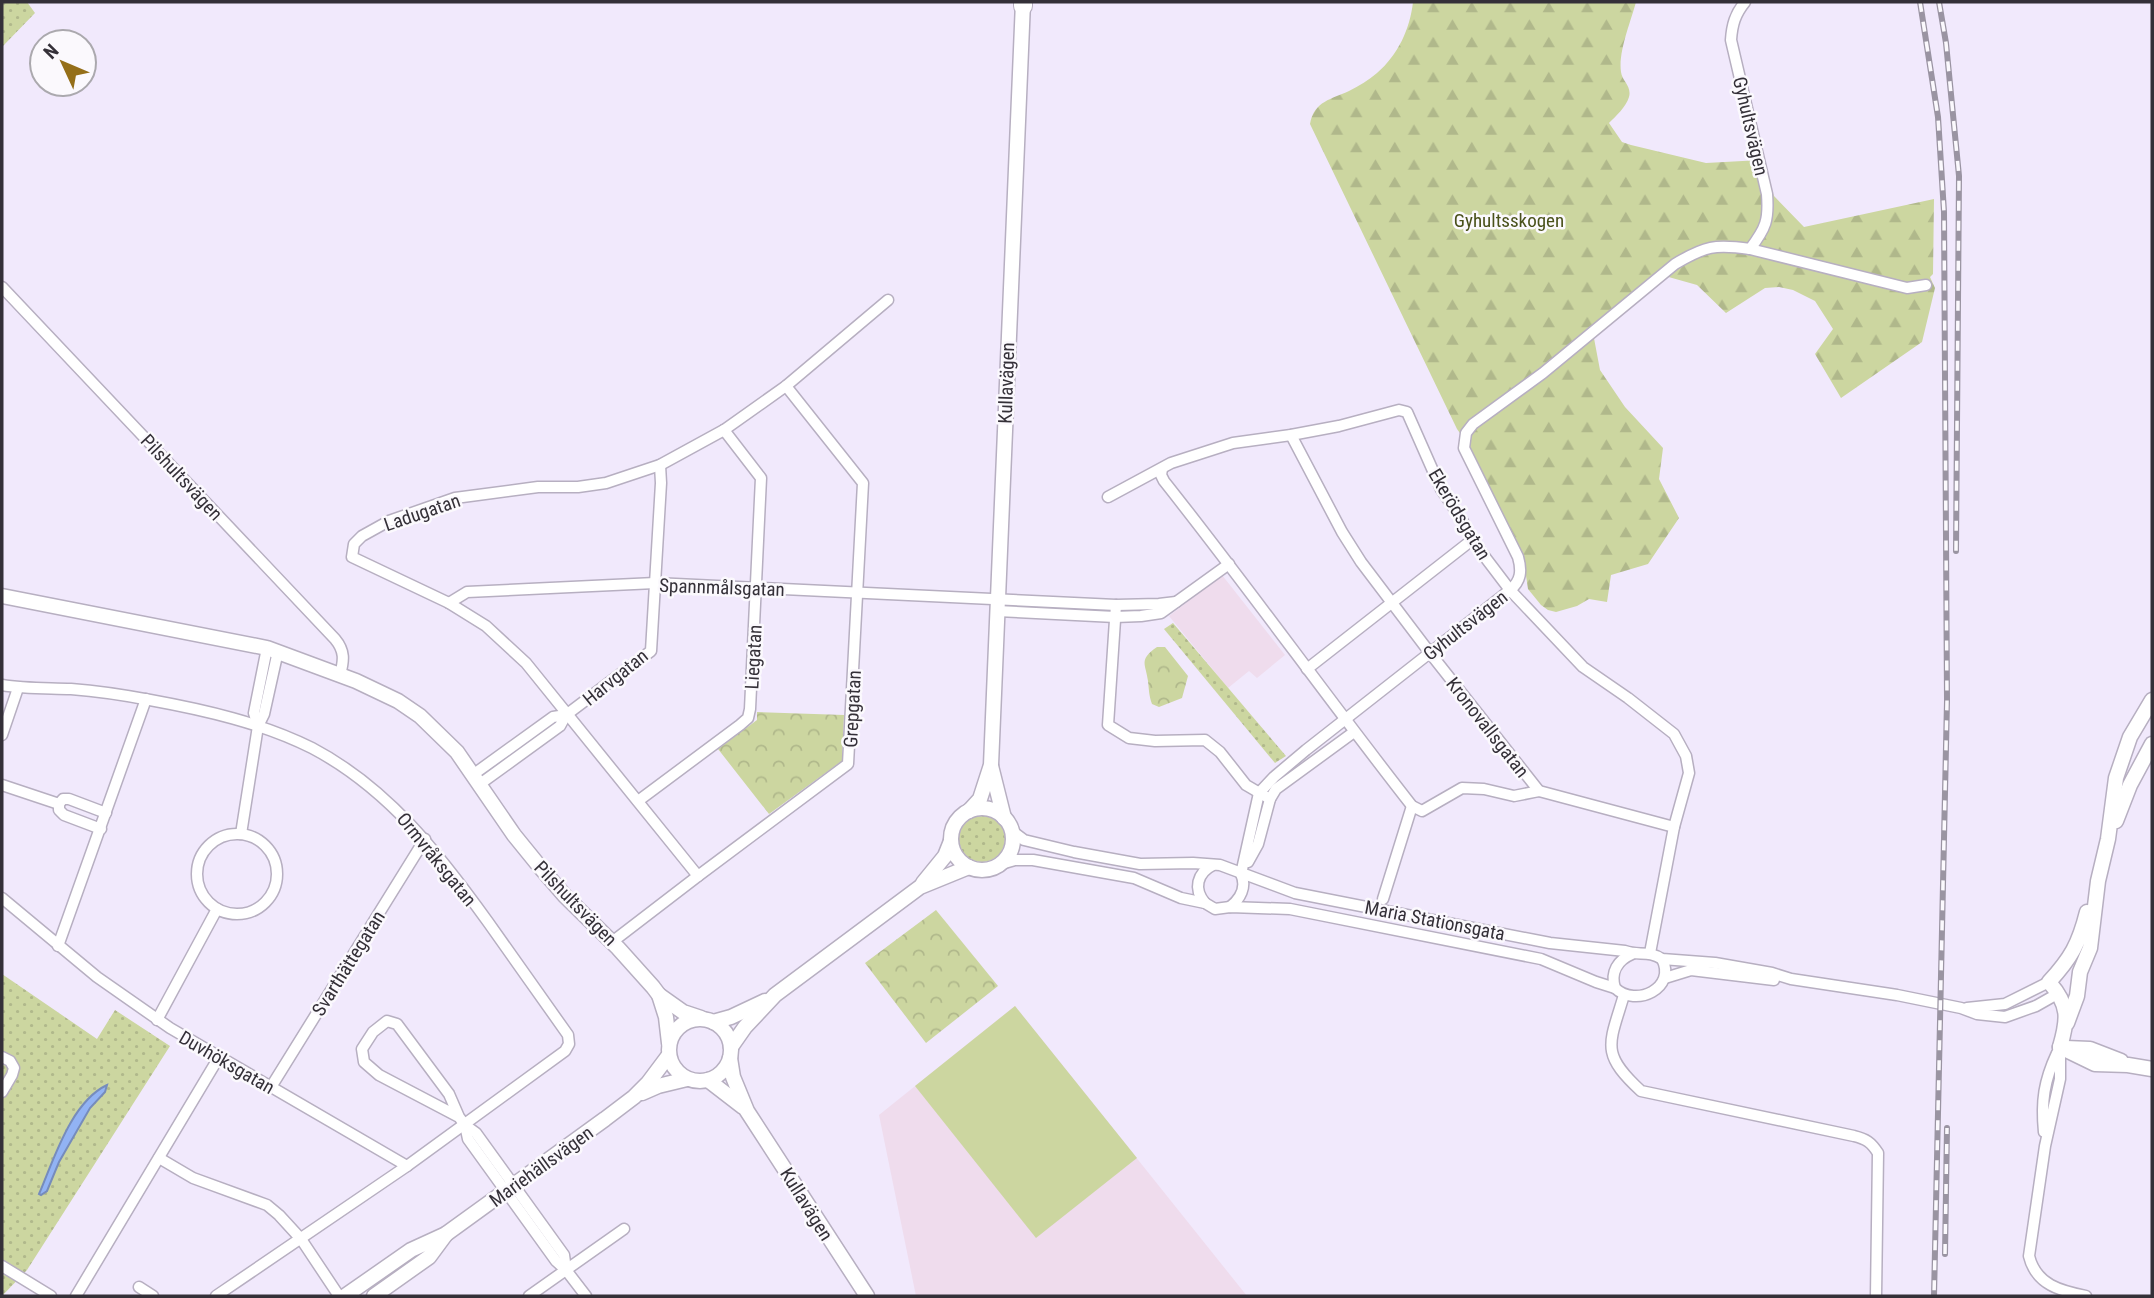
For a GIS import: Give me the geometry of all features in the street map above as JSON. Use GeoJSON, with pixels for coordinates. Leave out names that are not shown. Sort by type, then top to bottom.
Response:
{"type":"FeatureCollection","features":[{"type":"Feature","properties":{"kind":"street","name":"Gyhultsvägen"},"geometry":{"type":"LineString","coordinates":[[1745,2],[1737,12],[1731,40],[1768,209],[1763,231],[1750,249]]}},
{"type":"Feature","properties":{"kind":"street","name":"Kullavägen"},"geometry":{"type":"LineString","coordinates":[[708,1020],[732,1017],[775,995],[920,887],[945,856],[958,820],[980,800],[991,765],[1023,3]]}},
{"type":"Feature","properties":{"kind":"street","name":"Gyhultsvägen"},"geometry":{"type":"LineString","coordinates":[[1264,796],[1274,777],[1519,581],[1520,564],[1465,452],[1464,441],[1468,430],[1543,373],[1675,264],[1698,250],[1727,246],[1750,249],[1907,288],[1926,285]]}},
{"type":"Feature","properties":{"kind":"street","name":"Pilshultsvägen"},"geometry":{"type":"LineString","coordinates":[[2,287],[335,639],[343,649],[344,661],[340,675]]}},
{"type":"Feature","properties":{"kind":"street","name":"Ladugatan"},"geometry":{"type":"LineString","coordinates":[[698,876],[526,663],[486,625],[449,603],[352,557],[354,544],[362,536],[389,521],[454,498],[538,487],[579,487],[606,483],[660,465],[724,430],[786,386],[888,300]]}},
{"type":"Feature","properties":{"kind":"street","name":"Grepgatan"},"geometry":{"type":"LineString","coordinates":[[612,942],[848,764],[863,483],[786,386]]}},
{"type":"Feature","properties":{"kind":"street","name":"Ekerödsgatan"},"geometry":{"type":"LineString","coordinates":[[1108,497],[1181,459],[1233,443],[1339,426],[1399,410],[1407,412],[1441,489],[1472,540],[1510,590],[1583,667],[1674,734],[1681,744],[1689,764],[1689,773],[1674,827],[1650,953]]}},
{"type":"Feature","properties":{"kind":"street","name":"Liegatan"},"geometry":{"type":"LineString","coordinates":[[638,800],[748,718],[761,478],[724,430]]}},
{"type":"Feature","properties":{"kind":"street","name":"Kronovallsgatan"},"geometry":{"type":"LineString","coordinates":[[1291,435],[1342,532],[1361,562],[1539,791],[1674,827]]}},
{"type":"Feature","properties":{"kind":"street","name":"Harvgatan"},"geometry":{"type":"LineString","coordinates":[[477,779],[560,726],[566,715],[651,651],[660,465]]}},
{"type":"Feature","properties":{"kind":"street"},"geometry":{"type":"LineString","coordinates":[[1162,468],[1164,481],[1412,806],[1422,811],[1462,788],[1484,789],[1514,796],[1539,791]]}},
{"type":"Feature","properties":{"kind":"street"},"geometry":{"type":"LineString","coordinates":[[1307,669],[1472,540]]}},
{"type":"Feature","properties":{"kind":"street"},"geometry":{"type":"LineString","coordinates":[[997,605],[1115,617],[1161,613],[1229,564]]}},
{"type":"Feature","properties":{"kind":"street","name":"Spannmålsgatan"},"geometry":{"type":"LineString","coordinates":[[449,603],[467,592],[655,583],[858,593],[997,605]]}},
{"type":"Feature","properties":{"kind":"street","name":"Pilshultsvägen"},"geometry":{"type":"LineString","coordinates":[[2,596],[272,650],[379,691],[420,716],[442,735],[540,867],[659,995],[683,1012],[708,1020]]}},
{"type":"Feature","properties":{"kind":"street"},"geometry":{"type":"LineString","coordinates":[[997,605],[1176,602]]}},
{"type":"Feature","properties":{"kind":"street"},"geometry":{"type":"LineString","coordinates":[[1116,605],[1108,725],[1129,738],[1155,741],[1205,740],[1220,752],[1246,785],[1264,796]]}},
{"type":"Feature","properties":{"kind":"street"},"geometry":{"type":"LineString","coordinates":[[241,834],[258,726],[264,714],[272,650]]}},
{"type":"Feature","properties":{"kind":"street","name":"Ormvråksgatan"},"geometry":{"type":"LineString","coordinates":[[2,685],[74,689],[146,699],[258,726],[312,748],[355,775],[390,803],[425,839],[458,881],[568,1035],[569,1045],[565,1051],[462,1121]]}},
{"type":"Feature","properties":{"kind":"street"},"geometry":{"type":"LineString","coordinates":[[2,735],[19,688]]}},
{"type":"Feature","properties":{"kind":"street"},"geometry":{"type":"LineString","coordinates":[[58,946],[146,699]]}},
{"type":"Feature","properties":{"kind":"street"},"geometry":{"type":"LineString","coordinates":[[2086,1296],[2062,1292],[2050,1286],[2039,1276],[2030,1260],[2045,1146],[2043,1094],[2047,1076],[2077,996],[2080,972],[2090,948],[2098,881],[2122,758],[2130,737],[2152,700]]}},
{"type":"Feature","properties":{"kind":"street"},"geometry":{"type":"LineString","coordinates":[[1264,796],[1354,732]]}},
{"type":"Feature","properties":{"kind":"street"},"geometry":{"type":"LineString","coordinates":[[2108,839],[2130,785],[2152,744]]}},
{"type":"Feature","properties":{"kind":"street","name":"Kullavägen"},"geometry":{"type":"LineString","coordinates":[[991,765],[1008,824]]}},
{"type":"Feature","properties":{"kind":"street"},"geometry":{"type":"LineString","coordinates":[[2,785],[59,804]]}},
{"type":"Feature","properties":{"kind":"street"},"geometry":{"type":"LineString","coordinates":[[1230,907],[1242,891],[1244,879],[1241,874],[1258,844],[1264,796]]}},
{"type":"Feature","properties":{"kind":"street"},"geometry":{"type":"LineString","coordinates":[[101,829],[64,815],[59,810],[59,804],[63,799],[69,799],[106,813]]}},
{"type":"Feature","properties":{"kind":"street"},"geometry":{"type":"LineString","coordinates":[[1383,899],[1412,806]]}},
{"type":"Feature","properties":{"kind":"street"},"geometry":{"type":"LineString","coordinates":[[969,811],[984,808],[992,810],[1008,824],[1013,840],[1011,849],[1001,864]]}},
{"type":"Feature","properties":{"kind":"street","name":"Maria Stationsgata"},"geometry":{"type":"LineString","coordinates":[[1008,824],[1024,840],[1030,842],[1140,864],[1193,863],[1228,867],[1295,893],[1550,943],[1632,954],[1644,952],[1662,959],[1715,963],[1791,979],[1897,995],[1961,1008],[1977,1014],[2005,1017],[2036,1006],[2054,988],[2080,972]]}},
{"type":"Feature","properties":{"kind":"street"},"geometry":{"type":"LineString","coordinates":[[241,834],[258,839],[270,850],[278,874],[274,890],[264,904],[250,912],[233,914],[217,909],[202,895],[198,886],[198,865],[205,850],[215,840],[241,834]]}},
{"type":"Feature","properties":{"kind":"street","name":"Svarthättegatan"},"geometry":{"type":"LineString","coordinates":[[271,1087],[425,839]]}},
{"type":"Feature","properties":{"kind":"street"},"geometry":{"type":"LineString","coordinates":[[951,841],[956,857],[969,867]]}},
{"type":"Feature","properties":{"kind":"street","name":"Maria Stationsgata"},"geometry":{"type":"LineString","coordinates":[[1001,864],[1015,860],[1033,860],[1134,878],[1215,909],[1290,909],[1541,959],[1633,996],[1645,995],[1656,989],[1665,978],[1691,970],[1780,981],[1791,979]]}},
{"type":"Feature","properties":{"kind":"street","name":"Kullavägen"},"geometry":{"type":"LineString","coordinates":[[920,887],[969,867],[991,869],[1001,864]]}},
{"type":"Feature","properties":{"kind":"street"},"geometry":{"type":"LineString","coordinates":[[1205,903],[1200,897],[1198,882],[1205,869],[1213,865]]}},
{"type":"Feature","properties":{"kind":"street","name":"Maria Stationsgata"},"geometry":{"type":"LineString","coordinates":[[2054,988],[2081,937],[2098,881]]}},
{"type":"Feature","properties":{"kind":"street","name":"Duvhöksgatan"},"geometry":{"type":"LineString","coordinates":[[2,898],[97,977],[158,1020],[407,1166]]}},
{"type":"Feature","properties":{"kind":"street"},"geometry":{"type":"LineString","coordinates":[[158,1020],[217,909]]}},
{"type":"Feature","properties":{"kind":"street"},"geometry":{"type":"LineString","coordinates":[[1632,954],[1620,960],[1613,979],[1620,991],[1611,1036],[1612,1059],[1624,1075],[1642,1091],[1865,1139],[1873,1144],[1878,1153],[1876,1296]]}},
{"type":"Feature","properties":{"kind":"street"},"geometry":{"type":"LineString","coordinates":[[1662,959],[1665,978]]}},
{"type":"Feature","properties":{"kind":"street"},"geometry":{"type":"LineString","coordinates":[[2054,988],[2066,1011],[2067,1023]]}},
{"type":"Feature","properties":{"kind":"street","name":"Pilshultsvägen"},"geometry":{"type":"LineString","coordinates":[[659,995],[666,1017],[669,1049]]}},
{"type":"Feature","properties":{"kind":"street","name":"Kullavägen"},"geometry":{"type":"LineString","coordinates":[[775,995],[745,1027],[730,1053],[733,1077],[747,1111],[867,1296]]}},
{"type":"Feature","properties":{"kind":"street"},"geometry":{"type":"LineString","coordinates":[[694,1020],[708,1020],[727,1034],[730,1053],[720,1074],[698,1082],[687,1079],[676,1071],[669,1049],[673,1035],[681,1025],[694,1020]]}},
{"type":"Feature","properties":{"kind":"street"},"geometry":{"type":"LineString","coordinates":[[462,1121],[449,1094],[402,1029],[391,1021],[380,1025],[362,1049],[364,1062],[379,1075],[462,1121],[476,1133],[510,1189],[564,1255],[566,1270],[586,1296]]}},
{"type":"Feature","properties":{"kind":"street"},"geometry":{"type":"LineString","coordinates":[[2060,1047],[2090,1049],[2128,1065],[2152,1069]]}},
{"type":"Feature","properties":{"kind":"street","name":"Mariehällsvägen"},"geometry":{"type":"LineString","coordinates":[[345,1296],[411,1250],[446,1234],[634,1097],[648,1083],[669,1049]]}},
{"type":"Feature","properties":{"kind":"street"},"geometry":{"type":"LineString","coordinates":[[2,1057],[10,1061],[14,1068],[2,1092]]}},
{"type":"Feature","properties":{"kind":"street"},"geometry":{"type":"LineString","coordinates":[[76,1296],[219,1058]]}},
{"type":"Feature","properties":{"kind":"street","name":"Mariehällsvägen"},"geometry":{"type":"LineString","coordinates":[[634,1097],[658,1086],[687,1079]]}},
{"type":"Feature","properties":{"kind":"street","name":"Kullavägen"},"geometry":{"type":"LineString","coordinates":[[708,1080],[747,1111]]}},
{"type":"Feature","properties":{"kind":"street"},"geometry":{"type":"LineString","coordinates":[[216,1296],[407,1166],[462,1121]]}},
{"type":"Feature","properties":{"kind":"street"},"geometry":{"type":"LineString","coordinates":[[159,1158],[210,1186],[267,1206],[279,1215],[301,1239],[339,1296]]}},
{"type":"Feature","properties":{"kind":"street"},"geometry":{"type":"LineString","coordinates":[[529,1296],[624,1229]]}},
{"type":"Feature","properties":{"kind":"street","name":"Mariehällsvägen"},"geometry":{"type":"LineString","coordinates":[[374,1296],[429,1257],[446,1234]]}},
{"type":"Feature","properties":{"kind":"street"},"geometry":{"type":"LineString","coordinates":[[2,1266],[51,1296]]}},
{"type":"Feature","properties":{"kind":"street"},"geometry":{"type":"LineString","coordinates":[[139,1287],[153,1296]]}},
{"type":"Feature","properties":{"kind":"shaded area"},"geometry":{"type":"Polygon","coordinates":[[[1222,575],[1285,655],[1257,678],[1249,671],[1228,688],[1169,616],[1222,575]]]}},
{"type":"Feature","properties":{"kind":"shaded area"},"geometry":{"type":"Polygon","coordinates":[[[1015,1006],[1247,1296],[916,1296],[879,1115],[1015,1006]]]}},
{"type":"Feature","properties":{"kind":"green space"},"geometry":{"type":"Polygon","coordinates":[[[2,2],[27,2],[35,13],[2,47],[2,2]]]}},
{"type":"Feature","properties":{"kind":"green space","name":"Gyhultsskogen"},"geometry":{"type":"Polygon","coordinates":[[[1413,2],[1636,2],[1623,46],[1621,64],[1629,97],[1609,123],[1622,142],[1706,163],[1761,160],[1774,196],[1804,227],[1934,199],[1933,274],[1930,277],[1935,288],[1922,342],[1841,398],[1815,354],[1833,329],[1815,301],[1793,290],[1765,288],[1726,313],[1697,285],[1665,276],[1593,333],[1600,370],[1625,407],[1663,448],[1659,479],[1679,518],[1648,564],[1611,575],[1607,602],[1589,599],[1577,606],[1556,612],[1541,605],[1528,589],[1523,556],[1467,443],[1457,429],[1310,124],[1315,110],[1367,80],[1391,58],[1406,32],[1413,2]]]}},
{"type":"Feature","properties":{"kind":"green space"},"geometry":{"type":"Polygon","coordinates":[[[1173,623],[1286,756],[1275,763],[1164,629],[1173,623]]]}},
{"type":"Feature","properties":{"kind":"green space"},"geometry":{"type":"Polygon","coordinates":[[[1157,647],[1165,647],[1188,676],[1182,698],[1159,707],[1151,701],[1145,663],[1147,655],[1157,647]]]}},
{"type":"Feature","properties":{"kind":"green space"},"geometry":{"type":"Polygon","coordinates":[[[757,712],[844,715],[842,761],[769,814],[718,749],[757,720],[757,712]]]}},
{"type":"Feature","properties":{"kind":"green space"},"geometry":{"type":"Polygon","coordinates":[[[982,816],[998,823],[1005,839],[998,855],[982,862],[966,855],[959,839],[966,823],[982,816]]]}},
{"type":"Feature","properties":{"kind":"green space"},"geometry":{"type":"Polygon","coordinates":[[[936,910],[998,986],[926,1043],[865,963],[936,910]]]}},
{"type":"Feature","properties":{"kind":"green space"},"geometry":{"type":"Polygon","coordinates":[[[2,974],[97,1039],[115,1010],[170,1046],[27,1270],[2,1296],[2,974]]]}},
{"type":"Feature","properties":{"kind":"green space"},"geometry":{"type":"Polygon","coordinates":[[[1015,1006],[1137,1158],[1036,1238],[915,1086],[1015,1006]]]}},
{"type":"Feature","properties":{"kind":"water"},"geometry":{"type":"Polygon","coordinates":[[[107,1085],[105,1092],[90,1108],[59,1162],[47,1191],[39,1194],[74,1118],[94,1093],[107,1085]]]}},
{"type":"Feature","properties":{"kind":"railway"},"geometry":{"type":"LineString","coordinates":[[1920,2],[1938,117],[1944,212],[1947,701],[1934,1296]]}},
{"type":"Feature","properties":{"kind":"railway"},"geometry":{"type":"LineString","coordinates":[[1939,2],[1946,43],[1959,176],[1956,551]]}},
{"type":"Feature","properties":{"kind":"railway"},"geometry":{"type":"LineString","coordinates":[[1945,1254],[1947,1128]]}}]}
